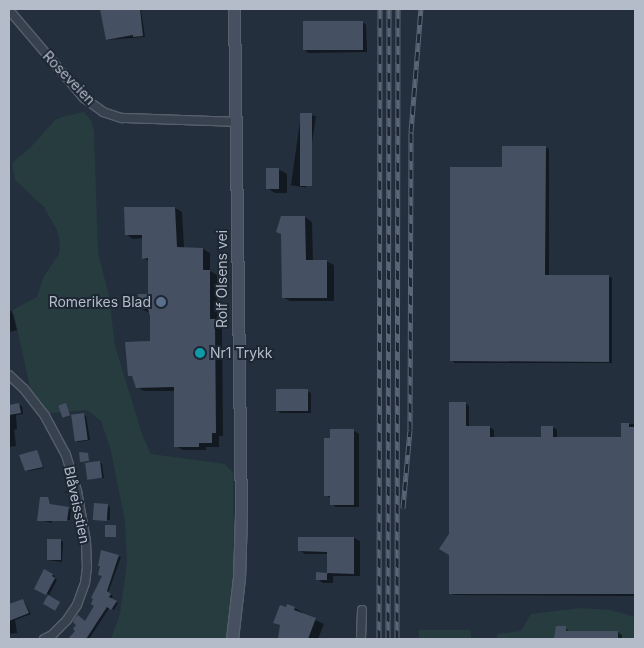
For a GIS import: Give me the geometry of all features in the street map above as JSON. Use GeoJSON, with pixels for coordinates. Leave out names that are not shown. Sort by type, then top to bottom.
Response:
{"type":"FeatureCollection","features":[{"type":"Feature","properties":{"kind":"main road","name":"Rolf Olsens vei"},"geometry":{"type":"LineString","coordinates":[[232,639],[239,578],[241,514],[234,9]]}},
{"type":"Feature","properties":{"kind":"street","name":"Roseveien"},"geometry":{"type":"LineString","coordinates":[[9,10],[84,98],[103,112],[122,118],[236,122]]}},
{"type":"Feature","properties":{"kind":"street","name":"Blåveisstien"},"geometry":{"type":"LineString","coordinates":[[9,376],[24,389],[45,416],[66,455],[77,491],[86,541],[87,568],[85,584],[77,605],[67,620],[52,635],[44,639]]}},
{"type":"Feature","properties":{"kind":"street"},"geometry":{"type":"LineString","coordinates":[[362,610],[362,639]]}},
{"type":"Feature","properties":{"kind":"green space"},"geometry":{"type":"Polygon","coordinates":[[[84,112],[92,122],[94,132],[98,253],[109,296],[115,346],[143,437],[151,454],[225,464],[233,473],[234,575],[228,639],[111,639],[120,614],[127,562],[125,521],[110,447],[101,421],[87,410],[41,414],[32,397],[14,314],[9,312],[37,297],[44,276],[59,254],[60,243],[57,230],[44,207],[15,180],[12,163],[30,148],[55,120],[84,112]]]}},
{"type":"Feature","properties":{"kind":"green space"},"geometry":{"type":"Polygon","coordinates":[[[580,608],[611,610],[635,617],[635,639],[497,639],[497,634],[521,631],[531,614],[580,608]]]}},
{"type":"Feature","properties":{"kind":"green space"},"geometry":{"type":"Polygon","coordinates":[[[419,630],[471,630],[471,639],[419,639],[419,630]]]}},
{"type":"Feature","properties":{"kind":"building"},"geometry":{"type":"Polygon","coordinates":[[[100,9],[140,9],[143,36],[133,37],[133,35],[106,40],[100,9]]]}},
{"type":"Feature","properties":{"kind":"building"},"geometry":{"type":"Polygon","coordinates":[[[303,21],[363,21],[363,50],[303,50],[303,21]]]}},
{"type":"Feature","properties":{"kind":"building"},"geometry":{"type":"Polygon","coordinates":[[[300,113],[312,113],[312,186],[300,186],[300,113]]]}},
{"type":"Feature","properties":{"kind":"building"},"geometry":{"type":"Polygon","coordinates":[[[502,146],[546,146],[545,275],[609,275],[609,362],[450,361],[450,167],[502,167],[502,146]]]}},
{"type":"Feature","properties":{"kind":"building"},"geometry":{"type":"Polygon","coordinates":[[[266,168],[279,168],[279,189],[266,189],[266,168]]]}},
{"type":"Feature","properties":{"kind":"building"},"geometry":{"type":"Polygon","coordinates":[[[124,207],[175,207],[177,247],[203,248],[203,270],[210,270],[210,319],[215,319],[216,433],[212,433],[212,443],[199,443],[199,447],[174,447],[174,387],[136,388],[132,376],[128,376],[125,342],[150,341],[150,316],[148,309],[138,309],[138,294],[148,294],[148,258],[142,259],[142,235],[125,235],[124,207]]]}},
{"type":"Feature","properties":{"kind":"building"},"geometry":{"type":"Polygon","coordinates":[[[281,216],[305,216],[306,260],[327,260],[327,298],[282,298],[281,234],[276,232],[281,216]]]}},
{"type":"Feature","properties":{"kind":"building"},"geometry":{"type":"Polygon","coordinates":[[[276,389],[308,389],[308,411],[276,411],[276,389]]]}},
{"type":"Feature","properties":{"kind":"building"},"geometry":{"type":"Polygon","coordinates":[[[449,402],[466,402],[466,426],[490,426],[490,437],[541,437],[541,426],[553,426],[553,437],[621,437],[621,423],[629,423],[629,427],[635,427],[635,594],[449,594],[449,555],[439,549],[449,534],[449,402]]]}},
{"type":"Feature","properties":{"kind":"building"},"geometry":{"type":"Polygon","coordinates":[[[19,403],[21,413],[9,415],[9,405],[19,403]]]}},
{"type":"Feature","properties":{"kind":"building"},"geometry":{"type":"Polygon","coordinates":[[[66,403],[70,415],[62,418],[58,405],[66,403]]]}},
{"type":"Feature","properties":{"kind":"building"},"geometry":{"type":"Polygon","coordinates":[[[84,413],[88,440],[75,442],[71,415],[84,413]]]}},
{"type":"Feature","properties":{"kind":"building"},"geometry":{"type":"Polygon","coordinates":[[[330,429],[354,429],[354,505],[330,505],[330,496],[324,496],[324,438],[330,438],[330,429]]]}},
{"type":"Feature","properties":{"kind":"building"},"geometry":{"type":"Polygon","coordinates":[[[37,450],[43,467],[25,471],[19,455],[37,450]]]}},
{"type":"Feature","properties":{"kind":"building"},"geometry":{"type":"Polygon","coordinates":[[[79,452],[88,453],[89,461],[80,462],[79,452]]]}},
{"type":"Feature","properties":{"kind":"building"},"geometry":{"type":"Polygon","coordinates":[[[100,461],[102,478],[87,480],[85,463],[100,461]]]}},
{"type":"Feature","properties":{"kind":"building"},"geometry":{"type":"Polygon","coordinates":[[[40,497],[48,497],[50,504],[69,507],[67,521],[37,521],[40,497]]]}},
{"type":"Feature","properties":{"kind":"building"},"geometry":{"type":"Polygon","coordinates":[[[94,503],[108,504],[107,521],[93,520],[94,503]]]}},
{"type":"Feature","properties":{"kind":"building"},"geometry":{"type":"Polygon","coordinates":[[[105,525],[116,525],[116,537],[105,537],[105,525]]]}},
{"type":"Feature","properties":{"kind":"building"},"geometry":{"type":"Polygon","coordinates":[[[298,537],[354,537],[354,574],[327,573],[327,552],[298,551],[298,537]]]}},
{"type":"Feature","properties":{"kind":"building"},"geometry":{"type":"Polygon","coordinates":[[[47,539],[61,539],[61,560],[47,560],[47,539]]]}},
{"type":"Feature","properties":{"kind":"building"},"geometry":{"type":"Polygon","coordinates":[[[101,550],[119,555],[107,591],[111,594],[109,597],[117,601],[111,610],[107,607],[86,639],[68,639],[75,631],[73,629],[76,625],[73,622],[75,618],[78,615],[85,621],[94,606],[91,604],[93,599],[91,598],[102,576],[98,575],[101,550]]]}},
{"type":"Feature","properties":{"kind":"building"},"geometry":{"type":"Polygon","coordinates":[[[44,569],[53,574],[52,576],[55,578],[46,595],[34,589],[44,569]]]}},
{"type":"Feature","properties":{"kind":"building"},"geometry":{"type":"Polygon","coordinates":[[[316,572],[327,573],[327,580],[316,580],[316,572]]]}},
{"type":"Feature","properties":{"kind":"building"},"geometry":{"type":"Polygon","coordinates":[[[48,595],[60,602],[55,611],[43,604],[48,595]]]}},
{"type":"Feature","properties":{"kind":"building"},"geometry":{"type":"Polygon","coordinates":[[[23,599],[29,613],[9,621],[9,604],[23,599]]]}},
{"type":"Feature","properties":{"kind":"building"},"geometry":{"type":"Polygon","coordinates":[[[287,604],[295,607],[294,610],[316,618],[308,639],[278,639],[280,625],[273,623],[280,605],[286,607],[287,604]]]}},
{"type":"Feature","properties":{"kind":"building"},"geometry":{"type":"Polygon","coordinates":[[[556,626],[566,626],[566,631],[618,631],[618,639],[554,639],[556,626]]]}},
{"type":"Feature","properties":{"kind":"railway"},"geometry":{"type":"LineString","coordinates":[[379,639],[380,9]]}},
{"type":"Feature","properties":{"kind":"railway"},"geometry":{"type":"LineString","coordinates":[[388,639],[389,9]]}},
{"type":"Feature","properties":{"kind":"railway"},"geometry":{"type":"LineString","coordinates":[[397,639],[398,9]]}},
{"type":"Feature","properties":{"kind":"railway"},"geometry":{"type":"LineString","coordinates":[[403,508],[410,430],[411,132],[421,9]]}},
{"type":"Feature","properties":{"kind":"place","name":"Romerikes Blad"},"geometry":{"type":"Point","coordinates":[161,302]}},
{"type":"Feature","properties":{"kind":"place","name":"Nr1 Trykk"},"geometry":{"type":"Point","coordinates":[200,353]}}]}
